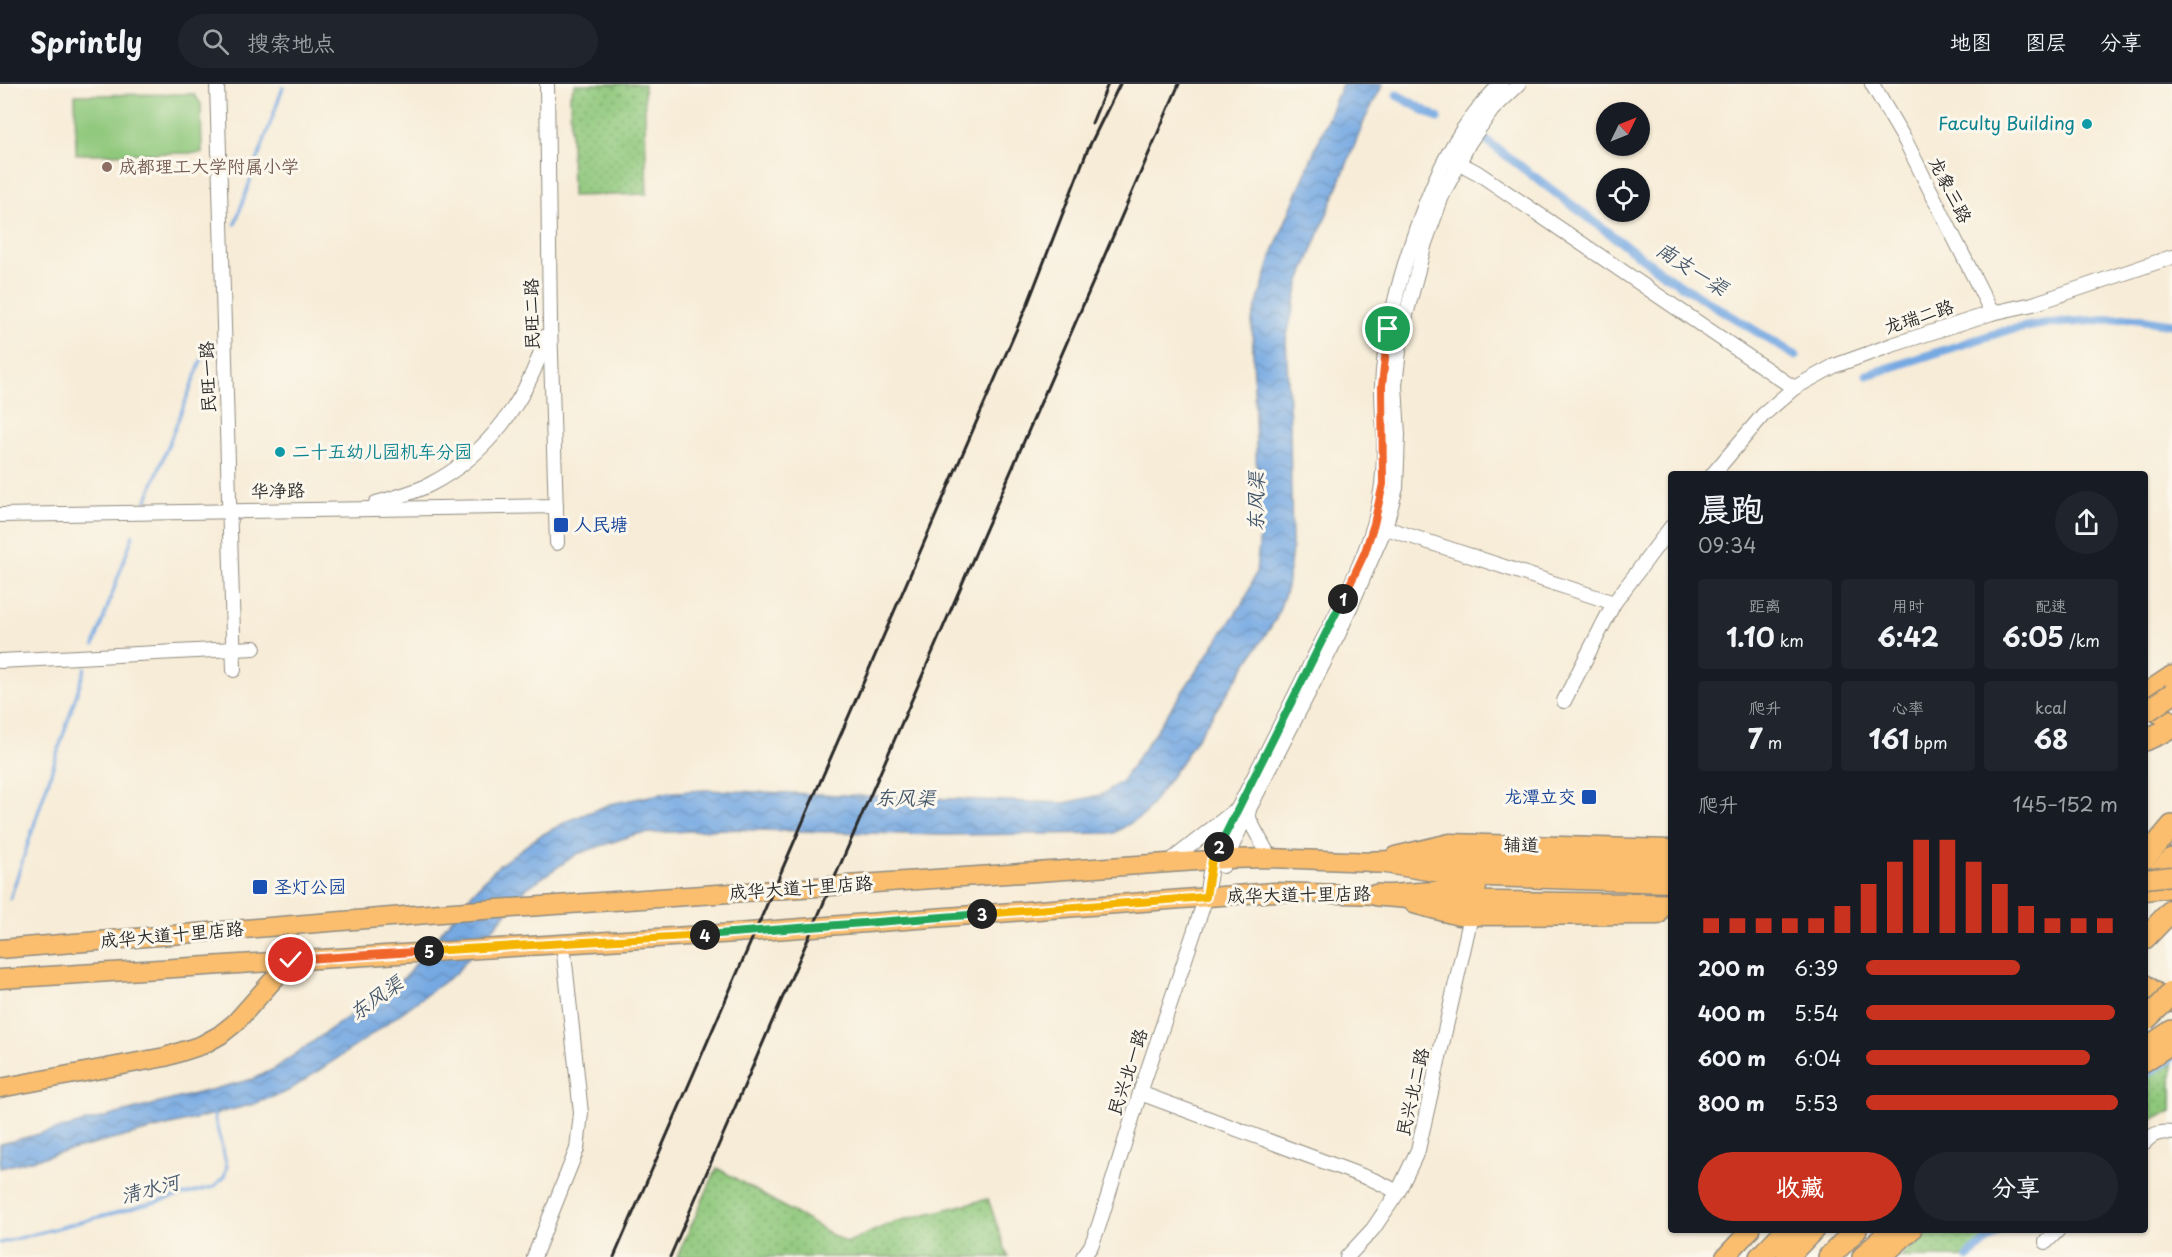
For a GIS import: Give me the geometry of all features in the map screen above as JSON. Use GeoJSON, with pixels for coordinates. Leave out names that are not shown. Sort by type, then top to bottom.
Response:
{"type":"FeatureCollection","features":[{"type":"Feature","properties":{"kind":"highway"},"geometry":{"type":"LineString","coordinates":[[2148,709],[2172,694]]}},
{"type":"Feature","properties":{"kind":"highway"},"geometry":{"type":"LineString","coordinates":[[2148,739],[2172,728]]}},
{"type":"Feature","properties":{"kind":"highway"},"geometry":{"type":"LineString","coordinates":[[2148,854],[2172,826]]}},
{"type":"Feature","properties":{"kind":"highway"},"geometry":{"type":"LineString","coordinates":[[1374,862],[1463,888],[1668,906]]}},
{"type":"Feature","properties":{"kind":"highway"},"geometry":{"type":"LineString","coordinates":[[1377,895],[1668,865]]}},
{"type":"Feature","properties":{"kind":"highway"},"geometry":{"type":"LineString","coordinates":[[2148,887],[2170,867]]}},
{"type":"Feature","properties":{"kind":"highway"},"geometry":{"type":"LineString","coordinates":[[2148,935],[2172,910]]}},
{"type":"Feature","properties":{"kind":"highway"},"geometry":{"type":"LineString","coordinates":[[2148,1017],[2172,992]]}},
{"type":"Feature","properties":{"kind":"highway"},"geometry":{"type":"LineString","coordinates":[[2148,1034],[2172,1019]]}},
{"type":"Feature","properties":{"kind":"highway"},"geometry":{"type":"LineString","coordinates":[[2148,1047],[2172,1031]]}},
{"type":"Feature","properties":{"kind":"highway"},"geometry":{"type":"LineString","coordinates":[[1754,1250],[1768,1233]]}},
{"type":"Feature","properties":{"kind":"highway"},"geometry":{"type":"LineString","coordinates":[[1754,1250],[1781,1233]]}},
{"type":"Feature","properties":{"kind":"highway"},"geometry":{"type":"LineString","coordinates":[[1787,1257],[1811,1233]]}},
{"type":"Feature","properties":{"kind":"highway"},"geometry":{"type":"LineString","coordinates":[[1829,1257],[1853,1233]]}},
{"type":"Feature","properties":{"kind":"highway"},"geometry":{"type":"LineString","coordinates":[[1863,1257],[1888,1233]]}},
{"type":"Feature","properties":{"kind":"main road"},"geometry":{"type":"LineString","coordinates":[[2148,691],[2172,675]]}},
{"type":"Feature","properties":{"kind":"main road"},"geometry":{"type":"LineString","coordinates":[[2148,708],[2172,722]]}},
{"type":"Feature","properties":{"kind":"main road","name":"辅道"},"geometry":{"type":"LineString","coordinates":[[1374,862],[1450,843],[1668,849]]}},
{"type":"Feature","properties":{"kind":"main road","name":"成华大道十里店路"},"geometry":{"type":"LineString","coordinates":[[0,949],[453,912],[1219,860],[1270,858],[1374,862]]}},
{"type":"Feature","properties":{"kind":"main road"},"geometry":{"type":"LineString","coordinates":[[2148,878],[2170,867]]}},
{"type":"Feature","properties":{"kind":"main road"},"geometry":{"type":"LineString","coordinates":[[1463,888],[1668,883]]}},
{"type":"Feature","properties":{"kind":"main road"},"geometry":{"type":"LineString","coordinates":[[1463,888],[1668,892]]}},
{"type":"Feature","properties":{"kind":"main road"},"geometry":{"type":"LineString","coordinates":[[1463,888],[1668,915]]}},
{"type":"Feature","properties":{"kind":"main road"},"geometry":{"type":"LineString","coordinates":[[2148,890],[2172,888]]}},
{"type":"Feature","properties":{"kind":"main road","name":"成华大道十里店路"},"geometry":{"type":"LineString","coordinates":[[0,979],[736,933],[1274,892],[1377,895]]}},
{"type":"Feature","properties":{"kind":"main road"},"geometry":{"type":"LineString","coordinates":[[0,1088],[165,1057],[202,1045],[235,1023],[291,960]]}},
{"type":"Feature","properties":{"kind":"main road"},"geometry":{"type":"LineString","coordinates":[[2148,986],[2172,1003]]}},
{"type":"Feature","properties":{"kind":"main road"},"geometry":{"type":"LineString","coordinates":[[2148,1060],[2172,1044]]}},
{"type":"Feature","properties":{"kind":"main road"},"geometry":{"type":"LineString","coordinates":[[1882,1257],[1909,1233]]}},
{"type":"Feature","properties":{"kind":"main road"},"geometry":{"type":"LineString","coordinates":[[1725,1257],[1754,1250]]}},
{"type":"Feature","properties":{"kind":"street","name":"民旺一路"},"geometry":{"type":"LineString","coordinates":[[217,84],[234,670]]}},
{"type":"Feature","properties":{"kind":"street","name":"民旺二路"},"geometry":{"type":"LineString","coordinates":[[547,84],[549,323],[557,543]]}},
{"type":"Feature","properties":{"kind":"street"},"geometry":{"type":"LineString","coordinates":[[1452,159],[1460,133],[1484,100],[1501,84]]}},
{"type":"Feature","properties":{"kind":"street"},"geometry":{"type":"LineString","coordinates":[[1452,159],[1469,143],[1492,110],[1519,84]]}},
{"type":"Feature","properties":{"kind":"street","name":"龙象三路"},"geometry":{"type":"LineString","coordinates":[[1872,84],[1906,142],[1992,313]]}},
{"type":"Feature","properties":{"kind":"street"},"geometry":{"type":"LineString","coordinates":[[1452,159],[1478,173],[1794,388]]}},
{"type":"Feature","properties":{"kind":"street","name":"民兴北一路"},"geometry":{"type":"LineString","coordinates":[[1083,1257],[1091,1246],[1219,860],[1379,526],[1383,484],[1382,386],[1388,329],[1418,222],[1432,183],[1452,159]]}},
{"type":"Feature","properties":{"kind":"street","name":"龙瑞二路"},"geometry":{"type":"LineString","coordinates":[[1716,471],[1763,415],[1794,388],[1834,366],[1992,313],[2033,304],[2172,257]]}},
{"type":"Feature","properties":{"kind":"street"},"geometry":{"type":"LineString","coordinates":[[351,508],[385,501],[429,485],[476,452],[499,429],[514,409],[532,376],[549,323]]}},
{"type":"Feature","properties":{"kind":"street","name":"华净路"},"geometry":{"type":"LineString","coordinates":[[0,515],[556,506]]}},
{"type":"Feature","properties":{"kind":"street"},"geometry":{"type":"LineString","coordinates":[[1379,526],[1614,603]]}},
{"type":"Feature","properties":{"kind":"street"},"geometry":{"type":"LineString","coordinates":[[1564,702],[1614,603],[1668,531]]}},
{"type":"Feature","properties":{"kind":"street"},"geometry":{"type":"LineString","coordinates":[[0,660],[254,648]]}},
{"type":"Feature","properties":{"kind":"street"},"geometry":{"type":"LineString","coordinates":[[1167,864],[1244,809],[1270,858]]}},
{"type":"Feature","properties":{"kind":"street","name":"民兴北二路"},"geometry":{"type":"LineString","coordinates":[[1347,1257],[1373,1229],[1398,1192],[1418,1150],[1463,888]]}},
{"type":"Feature","properties":{"kind":"street"},"geometry":{"type":"LineString","coordinates":[[534,1257],[577,1149],[581,1113],[563,944]]}},
{"type":"Feature","properties":{"kind":"street"},"geometry":{"type":"LineString","coordinates":[[1140,1093],[1376,1181],[1398,1192]]}},
{"type":"Feature","properties":{"kind":"street"},"geometry":{"type":"LineString","coordinates":[[2148,1138],[2164,1131],[2172,1133]]}},
{"type":"Feature","properties":{"kind":"street"},"geometry":{"type":"LineString","coordinates":[[2046,1242],[2055,1233]]}},
{"type":"Feature","properties":{"kind":"green space"},"geometry":{"type":"Polygon","coordinates":[[[575,84],[644,84],[647,194],[572,196],[570,95],[575,84]]]}},
{"type":"Feature","properties":{"kind":"green space"},"geometry":{"type":"Polygon","coordinates":[[[194,94],[201,104],[202,153],[76,154],[75,95],[194,94]]]}},
{"type":"Feature","properties":{"kind":"green space"},"geometry":{"type":"Polygon","coordinates":[[[2172,1057],[2172,1112],[2148,1120],[2148,1073],[2172,1057]]]}},
{"type":"Feature","properties":{"kind":"green space"},"geometry":{"type":"Polygon","coordinates":[[[717,1168],[846,1243],[894,1222],[988,1199],[1008,1257],[677,1257],[717,1168]]]}},
{"type":"Feature","properties":{"kind":"green space"},"geometry":{"type":"Polygon","coordinates":[[[1928,1233],[1990,1233],[1966,1257],[1900,1257],[1928,1233]]]}},
{"type":"Feature","properties":{"kind":"water","name":"东风渠"},"geometry":{"type":"Polygon","coordinates":[[[1342,84],[1383,84],[1365,119],[1300,281],[1286,339],[1292,549],[1287,587],[1276,619],[1144,815],[1114,833],[941,835],[723,829],[636,834],[577,854],[527,888],[456,973],[360,1043],[288,1091],[254,1104],[0,1168],[0,1144],[253,1079],[274,1069],[406,976],[473,892],[497,867],[538,837],[568,821],[610,804],[665,793],[703,790],[1065,803],[1101,795],[1122,781],[1246,598],[1256,572],[1259,545],[1252,320],[1273,252],[1342,84]]]}},
{"type":"Feature","properties":{"kind":"waterway"},"geometry":{"type":"LineString","coordinates":[[235,224],[283,87]]}},
{"type":"Feature","properties":{"kind":"waterway","name":"南支一渠"},"geometry":{"type":"LineString","coordinates":[[1397,95],[1438,118]]}},
{"type":"Feature","properties":{"kind":"waterway","name":"南支一渠"},"geometry":{"type":"LineString","coordinates":[[1487,141],[1665,275],[1796,356]]}},
{"type":"Feature","properties":{"kind":"waterway","name":"南支一渠"},"geometry":{"type":"LineString","coordinates":[[1867,375],[2004,331],[2043,324],[2130,318],[2172,324]]}},
{"type":"Feature","properties":{"kind":"waterway"},"geometry":{"type":"LineString","coordinates":[[146,502],[209,341]]}},
{"type":"Feature","properties":{"kind":"waterway"},"geometry":{"type":"LineString","coordinates":[[94,645],[133,535]]}},
{"type":"Feature","properties":{"kind":"waterway"},"geometry":{"type":"LineString","coordinates":[[10,899],[85,668]]}},
{"type":"Feature","properties":{"kind":"waterway","name":"南支一渠"},"geometry":{"type":"LineString","coordinates":[[2148,1073],[2172,1057]]}},
{"type":"Feature","properties":{"kind":"waterway","name":"清水河"},"geometry":{"type":"LineString","coordinates":[[0,1243],[214,1187],[224,1177],[227,1167],[213,1112]]}},
{"type":"Feature","properties":{"kind":"waterway","name":"南支一渠"},"geometry":{"type":"LineString","coordinates":[[1968,1257],[1996,1233]]}},
{"type":"Feature","properties":{"kind":"railway"},"geometry":{"type":"LineString","coordinates":[[1092,123],[1108,84]]}},
{"type":"Feature","properties":{"kind":"railway"},"geometry":{"type":"LineString","coordinates":[[614,1257],[1028,303],[1087,151],[1120,84]]}},
{"type":"Feature","properties":{"kind":"railway"},"geometry":{"type":"LineString","coordinates":[[670,1257],[1179,84]]}},
{"type":"Feature","properties":{"kind":"place","name":"Faculty Building"},"geometry":{"type":"Point","coordinates":[2087,124]}},
{"type":"Feature","properties":{"kind":"place","name":"成都理工大学附属小学"},"geometry":{"type":"Point","coordinates":[107,167]}},
{"type":"Feature","properties":{"kind":"place","name":"二十五幼儿园机车分园"},"geometry":{"type":"Point","coordinates":[280,452]}},
{"type":"Feature","properties":{"kind":"place","name":"人民塘"},"geometry":{"type":"Point","coordinates":[561,525]}},
{"type":"Feature","properties":{"kind":"place","name":"龙潭立交"},"geometry":{"type":"Point","coordinates":[1589,797]}},
{"type":"Feature","properties":{"kind":"place","name":"圣灯公园"},"geometry":{"type":"Point","coordinates":[260,887]}},
{"type":"Feature","properties":{"kind":"route"},"geometry":{"type":"LineString","coordinates":[[291,960],[736,933],[1206,897],[1212,860],[1332,621],[1365,552],[1374,524],[1383,484],[1382,386],[1388,329]]}}]}
